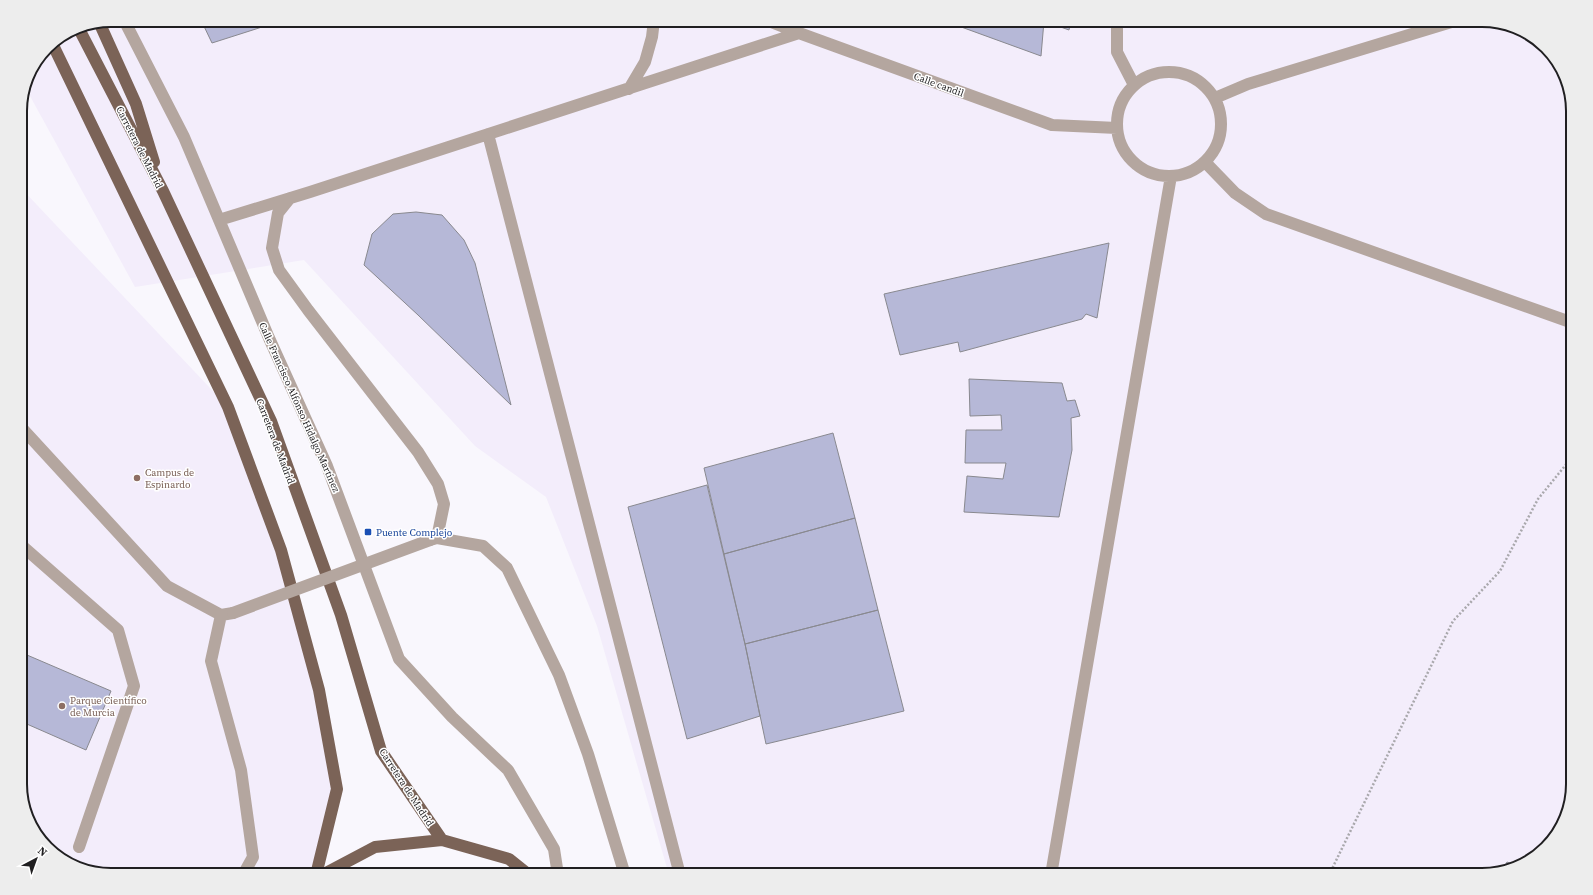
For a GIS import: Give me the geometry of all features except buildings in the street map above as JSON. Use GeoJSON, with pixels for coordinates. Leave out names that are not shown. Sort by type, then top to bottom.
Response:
{"type":"FeatureCollection","features":[{"type":"Feature","properties":{"kind":"main road"},"geometry":{"type":"LineString","coordinates":[[102,28],[136,104],[163,191]]}},
{"type":"Feature","properties":{"kind":"main road","name":"Carretera de Madrid"},"geometry":{"type":"LineString","coordinates":[[81,32],[163,191],[271,421],[341,615],[381,751],[442,840]]}},
{"type":"Feature","properties":{"kind":"main road"},"geometry":{"type":"LineString","coordinates":[[55,49],[228,407],[281,550],[319,690],[337,789],[318,868]]}},
{"type":"Feature","properties":{"kind":"main road"},"geometry":{"type":"LineString","coordinates":[[335,868],[375,847],[442,840],[509,859],[520,868]]}},
{"type":"Feature","properties":{"kind":"street","name":"Calle Francisco Alfonso Hidalgo Martínez"},"geometry":{"type":"LineString","coordinates":[[128,27],[184,137],[269,338],[328,466],[399,659],[452,717],[508,770],[554,849],[557,868]]}},
{"type":"Feature","properties":{"kind":"street"},"geometry":{"type":"LineString","coordinates":[[629,89],[645,62],[653,27]]}},
{"type":"Feature","properties":{"kind":"street","name":"Calle candil"},"geometry":{"type":"LineString","coordinates":[[782,27],[1052,125],[1117,128]]}},
{"type":"Feature","properties":{"kind":"street"},"geometry":{"type":"LineString","coordinates":[[1117,27],[1117,52],[1134,85]]}},
{"type":"Feature","properties":{"kind":"street"},"geometry":{"type":"LineString","coordinates":[[1215,98],[1248,84],[1435,27]]}},
{"type":"Feature","properties":{"kind":"street"},"geometry":{"type":"LineString","coordinates":[[219,220],[799,34]]}},
{"type":"Feature","properties":{"kind":"street"},"geometry":{"type":"LineString","coordinates":[[1162,72],[1183,74],[1201,83],[1215,98],[1221,119],[1220,138],[1205,162],[1195,169],[1172,176],[1155,174],[1136,164],[1123,149],[1117,128],[1119,109],[1124,96],[1134,85],[1144,78],[1162,72]]}},
{"type":"Feature","properties":{"kind":"street"},"geometry":{"type":"LineString","coordinates":[[488,134],[678,868]]}},
{"type":"Feature","properties":{"kind":"street"},"geometry":{"type":"LineString","coordinates":[[1205,162],[1235,193],[1266,214],[1566,321]]}},
{"type":"Feature","properties":{"kind":"street"},"geometry":{"type":"LineString","coordinates":[[1052,868],[1172,176]]}},
{"type":"Feature","properties":{"kind":"street"},"geometry":{"type":"LineString","coordinates":[[290,198],[278,213],[272,248],[279,270],[308,310],[418,452],[438,484],[444,504],[433,539]]}},
{"type":"Feature","properties":{"kind":"street"},"geometry":{"type":"LineString","coordinates":[[27,434],[167,586],[227,614],[433,539],[483,546],[507,568],[559,675],[588,754],[623,868]]}},
{"type":"Feature","properties":{"kind":"street"},"geometry":{"type":"LineString","coordinates":[[27,550],[118,630],[134,686],[79,846]]}},
{"type":"Feature","properties":{"kind":"street"},"geometry":{"type":"LineString","coordinates":[[227,614],[211,661],[241,770],[252,858],[247,868]]}},
{"type":"Feature","properties":{"kind":"path"},"geometry":{"type":"LineString","coordinates":[[1332,868],[1453,621],[1500,571],[1538,499],[1566,465]]}},
{"type":"Feature","properties":{"kind":"shaded area"},"geometry":{"type":"Polygon","coordinates":[[[111,27],[1482,27],[1514,33],[1533,44],[1552,64],[1562,84],[1566,106],[1566,784],[1560,816],[1549,835],[1533,851],[1524,857],[1504,865],[1482,868],[667,868],[597,626],[546,497],[475,446],[304,260],[135,287],[29,94],[33,79],[41,64],[48,56],[64,41],[79,33],[89,30],[111,27]]]}},
{"type":"Feature","properties":{"kind":"shaded area","name":"Campus de Espinardo"},"geometry":{"type":"Polygon","coordinates":[[[27,194],[228,407],[281,550],[337,789],[318,868],[111,868],[89,865],[79,862],[64,854],[56,847],[56,839],[48,839],[41,831],[31,811],[27,789],[27,194]]]}},
{"type":"Feature","properties":{"kind":"place","name":"Campus de Espinardo"},"geometry":{"type":"Point","coordinates":[137,478]}},
{"type":"Feature","properties":{"kind":"place","name":"Puente Complejo"},"geometry":{"type":"Point","coordinates":[368,532]}},
{"type":"Feature","properties":{"kind":"place","name":"Parque Científico de Murcia"},"geometry":{"type":"Point","coordinates":[62,706]}}]}
